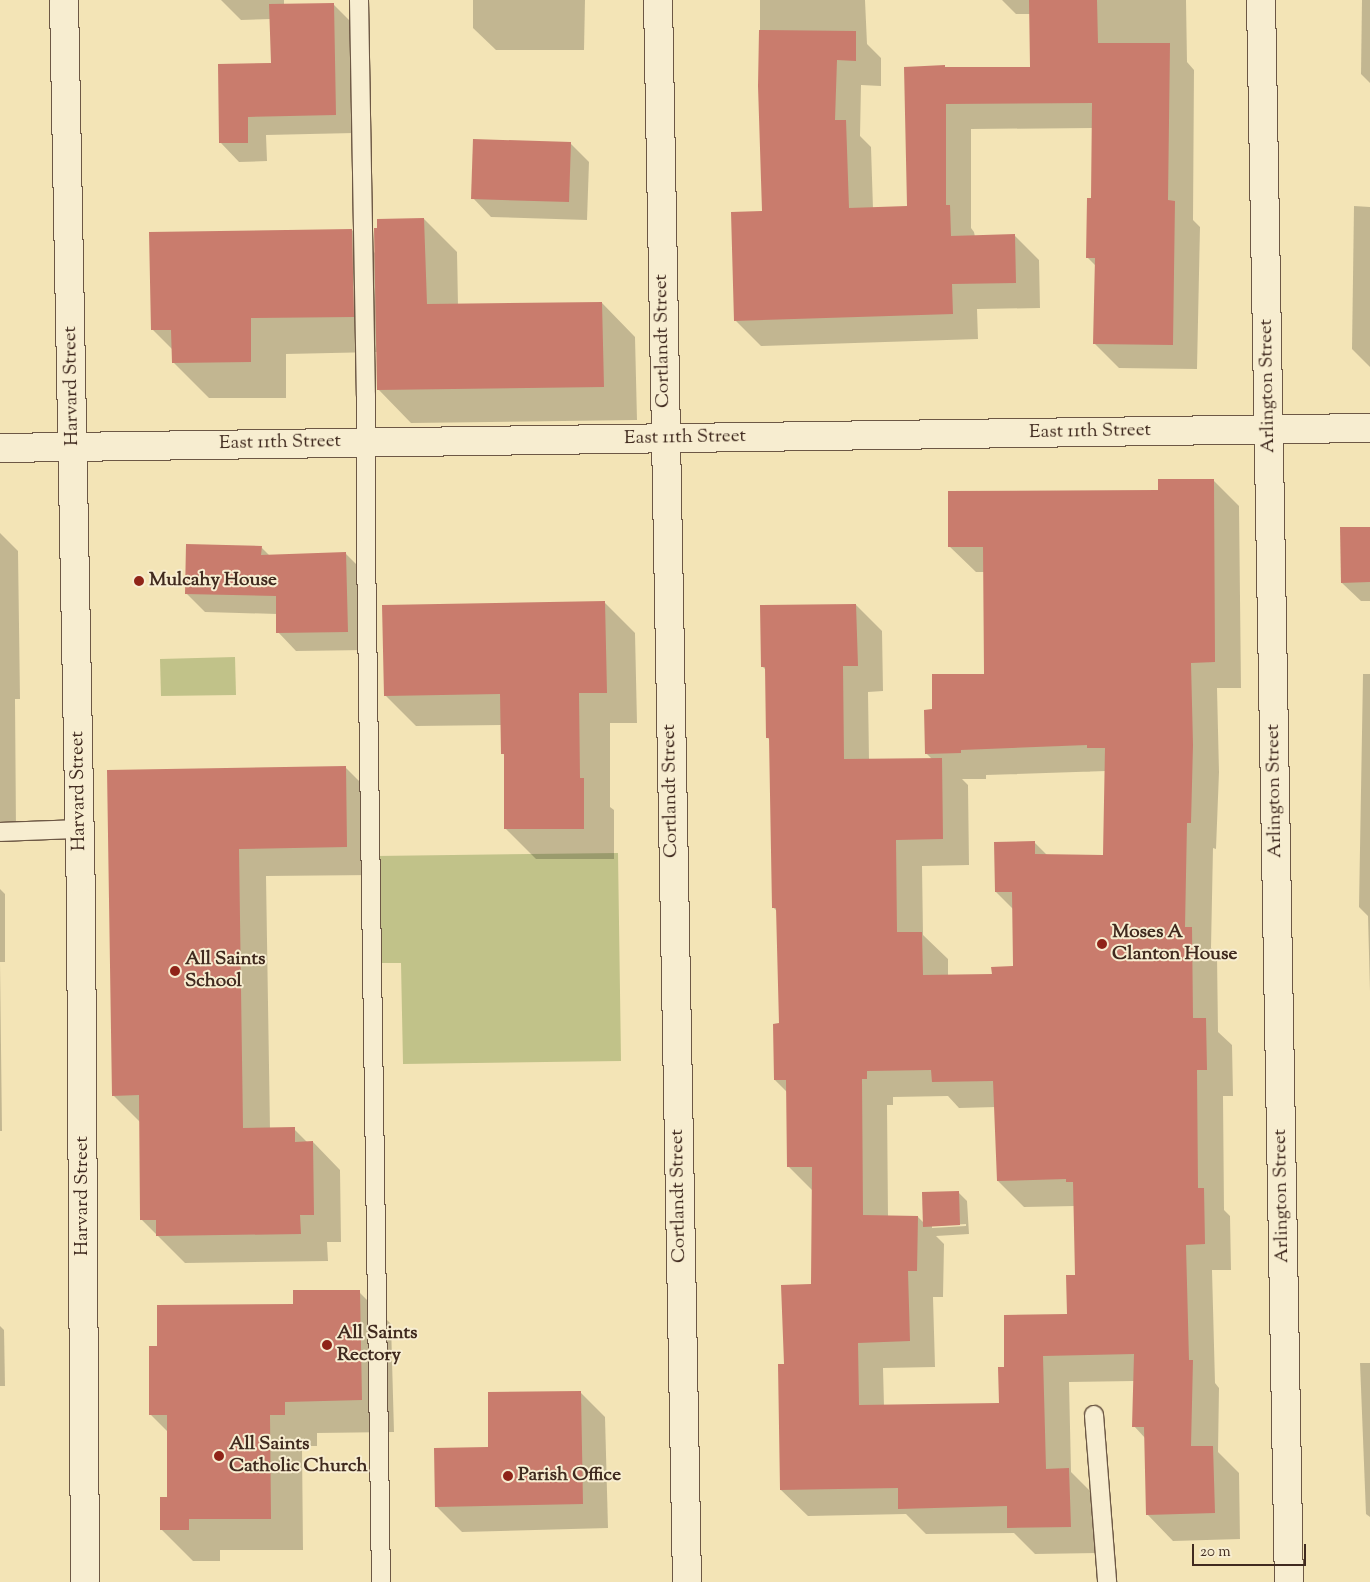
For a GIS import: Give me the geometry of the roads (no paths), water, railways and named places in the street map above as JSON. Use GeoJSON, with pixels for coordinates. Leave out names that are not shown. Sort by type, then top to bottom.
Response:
{"type":"FeatureCollection","features":[{"type":"Feature","properties":{"kind":"street","name":"Harvard Street"},"geometry":{"type":"LineString","coordinates":[[64,0],[80,829],[85,1582]]}},
{"type":"Feature","properties":{"kind":"street","name":"Cortlandt Street"},"geometry":{"type":"LineString","coordinates":[[658,0],[687,1582]]}},
{"type":"Feature","properties":{"kind":"street","name":"Arlington Street"},"geometry":{"type":"LineString","coordinates":[[1261,0],[1289,1582]]}},
{"type":"Feature","properties":{"kind":"street","name":"East 11th Street"},"geometry":{"type":"LineString","coordinates":[[0,448],[73,445],[1370,428]]}},
{"type":"Feature","properties":{"kind":"lane"},"geometry":{"type":"LineString","coordinates":[[359,0],[367,442],[366,548],[381,1582]]}},
{"type":"Feature","properties":{"kind":"lane"},"geometry":{"type":"LineString","coordinates":[[0,832],[80,829]]}},
{"type":"Feature","properties":{"kind":"lane"},"geometry":{"type":"LineString","coordinates":[[1094,1416],[1107,1582]]}},
{"type":"Feature","properties":{"kind":"place","name":"Mulcahy House"},"geometry":{"type":"Point","coordinates":[139,581]}},
{"type":"Feature","properties":{"kind":"place","name":"Moses A Clanton House"},"geometry":{"type":"Point","coordinates":[1102,944]}},
{"type":"Feature","properties":{"kind":"place","name":"All Saints School"},"geometry":{"type":"Point","coordinates":[175,971]}},
{"type":"Feature","properties":{"kind":"place","name":"All Saints Rectory"},"geometry":{"type":"Point","coordinates":[327,1345]}},
{"type":"Feature","properties":{"kind":"place","name":"All Saints Catholic Church"},"geometry":{"type":"Point","coordinates":[219,1456]}},
{"type":"Feature","properties":{"kind":"place","name":"Parish Office"},"geometry":{"type":"Point","coordinates":[508,1476]}}]}
